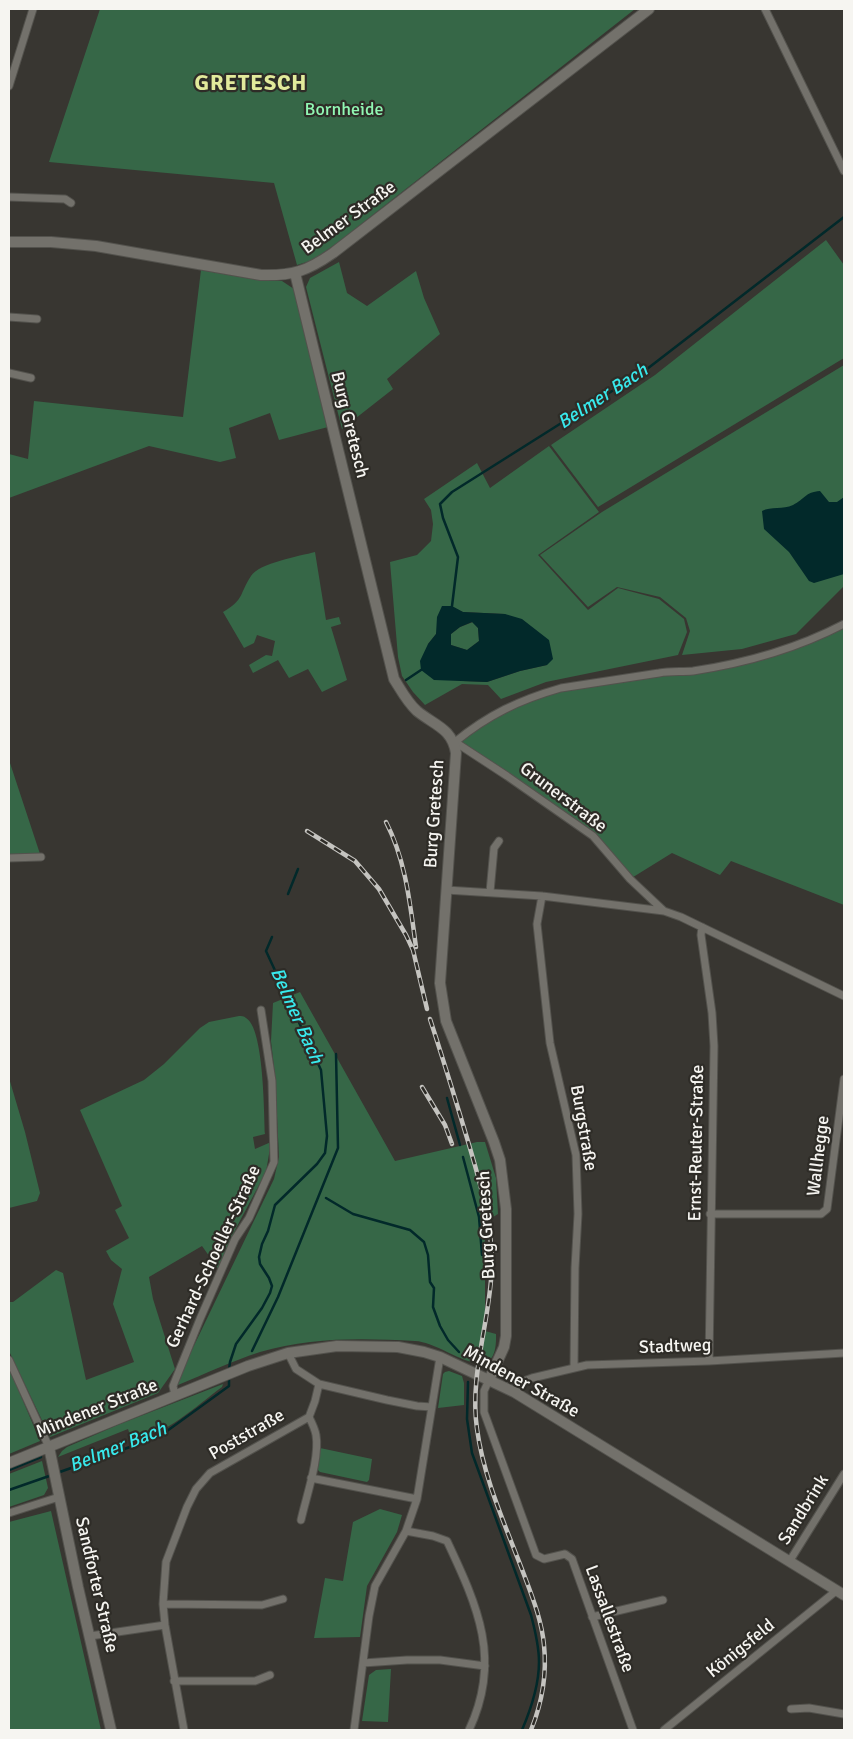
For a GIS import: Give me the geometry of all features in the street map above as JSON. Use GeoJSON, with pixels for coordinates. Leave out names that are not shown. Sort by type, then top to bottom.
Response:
{"type":"FeatureCollection","features":[{"type":"Feature","properties":{"kind":"street"},"geometry":{"type":"LineString","coordinates":[[9,86],[33,9]]}},
{"type":"Feature","properties":{"kind":"street","name":"Belmer Straße"},"geometry":{"type":"LineString","coordinates":[[9,242],[51,242],[96,246],[261,276],[284,276],[315,266],[648,9]]}},
{"type":"Feature","properties":{"kind":"street"},"geometry":{"type":"LineString","coordinates":[[766,9],[844,171]]}},
{"type":"Feature","properties":{"kind":"street"},"geometry":{"type":"LineString","coordinates":[[9,198],[65,199],[71,203]]}},
{"type":"Feature","properties":{"kind":"street","name":"Burg Gretesch"},"geometry":{"type":"LineString","coordinates":[[295,273],[394,679],[404,696],[417,711],[447,732],[455,742],[456,753],[440,983],[446,1021],[494,1142],[503,1179],[506,1209],[506,1336],[504,1347],[489,1380]]}},
{"type":"Feature","properties":{"kind":"street"},"geometry":{"type":"LineString","coordinates":[[9,316],[37,319]]}},
{"type":"Feature","properties":{"kind":"street"},"geometry":{"type":"LineString","coordinates":[[9,372],[31,378]]}},
{"type":"Feature","properties":{"kind":"street"},"geometry":{"type":"LineString","coordinates":[[455,742],[476,725],[508,706],[547,692],[660,672],[690,671],[740,663],[780,652],[823,635],[844,624]]}},
{"type":"Feature","properties":{"kind":"street","name":"Grunerstraße"},"geometry":{"type":"LineString","coordinates":[[455,742],[593,836],[630,879],[664,911]]}},
{"type":"Feature","properties":{"kind":"street"},"geometry":{"type":"LineString","coordinates":[[490,892],[494,848],[499,841]]}},
{"type":"Feature","properties":{"kind":"street"},"geometry":{"type":"LineString","coordinates":[[9,858],[41,856]]}},
{"type":"Feature","properties":{"kind":"street"},"geometry":{"type":"LineString","coordinates":[[446,890],[542,896],[664,911],[702,927],[844,996]]}},
{"type":"Feature","properties":{"kind":"street","name":"Burgstraße"},"geometry":{"type":"LineString","coordinates":[[542,896],[537,924],[550,1043],[576,1155],[578,1214],[575,1268],[574,1367]]}},
{"type":"Feature","properties":{"kind":"street","name":"Ernst-Reuter-Straße"},"geometry":{"type":"LineString","coordinates":[[702,927],[701,935],[712,1013],[714,1046],[709,1362]]}},
{"type":"Feature","properties":{"kind":"street","name":"Gerhard-Schoeller-Straße"},"geometry":{"type":"LineString","coordinates":[[175,1395],[173,1386],[200,1319],[235,1239],[249,1218],[274,1162],[272,1081],[261,1010]]}},
{"type":"Feature","properties":{"kind":"street","name":"Wallhegge"},"geometry":{"type":"LineString","coordinates":[[710,1214],[821,1214],[827,1209],[844,1079]]}},
{"type":"Feature","properties":{"kind":"street","name":"Mindener Straße"},"geometry":{"type":"LineString","coordinates":[[9,1463],[248,1366],[288,1354],[315,1348],[362,1345],[398,1347],[440,1357],[514,1392],[840,1593]]}},
{"type":"Feature","properties":{"kind":"street","name":"Stadtweg"},"geometry":{"type":"LineString","coordinates":[[514,1392],[524,1381],[532,1378],[587,1365],[709,1362],[844,1353]]}},
{"type":"Feature","properties":{"kind":"street"},"geometry":{"type":"LineString","coordinates":[[288,1354],[296,1368],[319,1384],[407,1404],[432,1407]]}},
{"type":"Feature","properties":{"kind":"street"},"geometry":{"type":"LineString","coordinates":[[354,1730],[375,1586],[406,1531],[416,1499],[440,1357]]}},
{"type":"Feature","properties":{"kind":"street"},"geometry":{"type":"LineString","coordinates":[[9,1360],[48,1447]]}},
{"type":"Feature","properties":{"kind":"street","name":"Lassallestraße"},"geometry":{"type":"LineString","coordinates":[[489,1380],[484,1391],[484,1412],[536,1554],[544,1559],[565,1554],[572,1559],[633,1730]]}},
{"type":"Feature","properties":{"kind":"street"},"geometry":{"type":"LineString","coordinates":[[301,1520],[317,1446],[316,1434],[309,1417],[316,1401],[319,1384]]}},
{"type":"Feature","properties":{"kind":"street","name":"Poststraße"},"geometry":{"type":"LineString","coordinates":[[184,1730],[165,1625],[163,1604],[166,1562],[196,1489],[210,1473],[309,1417]]}},
{"type":"Feature","properties":{"kind":"street","name":"Sandforter Straße"},"geometry":{"type":"LineString","coordinates":[[48,1447],[111,1730]]}},
{"type":"Feature","properties":{"kind":"street","name":"Sandbrink"},"geometry":{"type":"LineString","coordinates":[[789,1562],[844,1474]]}},
{"type":"Feature","properties":{"kind":"street"},"geometry":{"type":"LineString","coordinates":[[311,1478],[416,1499]]}},
{"type":"Feature","properties":{"kind":"street"},"geometry":{"type":"LineString","coordinates":[[9,1513],[59,1497]]}},
{"type":"Feature","properties":{"kind":"street"},"geometry":{"type":"LineString","coordinates":[[406,1531],[433,1536],[447,1541],[475,1604],[485,1666],[482,1696],[469,1730]]}},
{"type":"Feature","properties":{"kind":"street","name":"Königsfeld"},"geometry":{"type":"LineString","coordinates":[[664,1730],[840,1593]]}},
{"type":"Feature","properties":{"kind":"street"},"geometry":{"type":"LineString","coordinates":[[163,1604],[262,1605],[283,1599]]}},
{"type":"Feature","properties":{"kind":"street"},"geometry":{"type":"LineString","coordinates":[[592,1617],[663,1600]]}},
{"type":"Feature","properties":{"kind":"street"},"geometry":{"type":"LineString","coordinates":[[90,1636],[165,1625]]}},
{"type":"Feature","properties":{"kind":"street"},"geometry":{"type":"LineString","coordinates":[[363,1663],[440,1660],[485,1666]]}},
{"type":"Feature","properties":{"kind":"street"},"geometry":{"type":"LineString","coordinates":[[174,1681],[255,1681],[270,1675]]}},
{"type":"Feature","properties":{"kind":"street"},"geometry":{"type":"LineString","coordinates":[[791,1709],[809,1708],[844,1714]]}},
{"type":"Feature","properties":{"kind":"green space","name":"Bornheide"},"geometry":{"type":"Polygon","coordinates":[[[100,9],[635,9],[337,243],[313,260],[297,265],[274,183],[49,162],[100,9]]]}},
{"type":"Feature","properties":{"kind":"green space"},"geometry":{"type":"Polygon","coordinates":[[[826,240],[844,265],[844,358],[598,507],[551,445],[655,375],[826,240]]]}},
{"type":"Feature","properties":{"kind":"green space"},"geometry":{"type":"Polygon","coordinates":[[[339,262],[347,293],[367,306],[416,271],[424,298],[440,334],[387,379],[393,389],[342,429],[306,287],[310,278],[339,262]]]}},
{"type":"Feature","properties":{"kind":"green space"},"geometry":{"type":"Polygon","coordinates":[[[201,270],[252,279],[282,281],[294,289],[328,427],[279,440],[270,413],[229,428],[236,458],[220,462],[149,446],[9,498],[9,454],[28,459],[34,401],[183,417],[201,270]]]}},
{"type":"Feature","properties":{"kind":"green space"},"geometry":{"type":"Polygon","coordinates":[[[844,365],[844,586],[796,634],[742,649],[682,655],[690,631],[686,618],[660,597],[617,587],[588,607],[540,555],[602,512],[844,365]]]}},
{"type":"Feature","properties":{"kind":"green space"},"geometry":{"type":"Polygon","coordinates":[[[549,446],[599,512],[538,555],[588,610],[618,588],[659,599],[684,619],[687,632],[678,655],[546,682],[501,699],[488,685],[462,684],[425,705],[402,676],[398,657],[390,562],[417,555],[431,541],[433,524],[431,510],[424,499],[477,463],[490,488],[549,446]],[[452,607],[428,644],[463,681],[487,682],[520,671],[547,665],[505,614],[463,612],[452,607]]]}},
{"type":"Feature","properties":{"kind":"green space"},"geometry":{"type":"Polygon","coordinates":[[[315,552],[326,620],[339,617],[341,624],[331,627],[347,680],[322,692],[308,669],[289,678],[278,660],[253,673],[249,665],[266,655],[272,656],[275,641],[257,635],[254,643],[244,648],[223,612],[238,600],[255,571],[280,561],[315,552]]]}},
{"type":"Feature","properties":{"kind":"green space"},"geometry":{"type":"Polygon","coordinates":[[[473,622],[478,628],[479,641],[467,650],[451,645],[451,634],[460,627],[473,622]]]}},
{"type":"Feature","properties":{"kind":"green space"},"geometry":{"type":"Polygon","coordinates":[[[844,624],[844,905],[731,861],[720,875],[672,853],[630,879],[593,836],[455,742],[476,725],[547,692],[741,663],[844,624]]]}},
{"type":"Feature","properties":{"kind":"green space"},"geometry":{"type":"Polygon","coordinates":[[[9,760],[41,857],[9,858],[9,760]]]}},
{"type":"Feature","properties":{"kind":"green space"},"geometry":{"type":"Polygon","coordinates":[[[300,992],[395,1161],[477,1142],[485,1142],[496,1178],[498,1214],[485,1222],[485,1331],[496,1334],[494,1352],[488,1361],[479,1363],[468,1361],[427,1343],[415,1341],[356,1339],[317,1341],[260,1352],[178,1385],[177,1381],[274,1179],[279,1157],[275,1076],[271,1041],[273,1003],[300,992]]]}},
{"type":"Feature","properties":{"kind":"green space"},"geometry":{"type":"Polygon","coordinates":[[[239,1016],[245,1017],[252,1025],[260,1053],[265,1134],[253,1137],[255,1149],[271,1142],[266,1172],[235,1230],[219,1270],[202,1246],[149,1277],[153,1299],[175,1369],[158,1393],[50,1437],[9,1351],[9,1302],[13,1302],[56,1270],[63,1273],[86,1380],[134,1362],[113,1304],[122,1269],[111,1260],[106,1251],[129,1238],[115,1210],[122,1206],[80,1110],[144,1080],[164,1064],[200,1028],[209,1022],[239,1016]]]}},
{"type":"Feature","properties":{"kind":"green space"},"geometry":{"type":"Polygon","coordinates":[[[9,1078],[40,1193],[37,1201],[9,1208],[9,1078]]]}},
{"type":"Feature","properties":{"kind":"green space"},"geometry":{"type":"Polygon","coordinates":[[[9,1360],[21,1387],[18,1389],[40,1441],[9,1454],[9,1360]]]}},
{"type":"Feature","properties":{"kind":"green space"},"geometry":{"type":"Polygon","coordinates":[[[449,1371],[462,1376],[464,1383],[464,1405],[438,1408],[443,1374],[449,1371]]]}},
{"type":"Feature","properties":{"kind":"green space"},"geometry":{"type":"Polygon","coordinates":[[[223,1384],[222,1387],[191,1411],[157,1433],[132,1441],[128,1429],[58,1457],[67,1447],[223,1384]]]}},
{"type":"Feature","properties":{"kind":"green space"},"geometry":{"type":"Polygon","coordinates":[[[320,1448],[372,1459],[369,1480],[367,1482],[320,1472],[317,1469],[320,1448]]]}},
{"type":"Feature","properties":{"kind":"green space"},"geometry":{"type":"Polygon","coordinates":[[[42,1461],[48,1488],[44,1495],[9,1507],[9,1474],[42,1461]]]}},
{"type":"Feature","properties":{"kind":"green space"},"geometry":{"type":"Polygon","coordinates":[[[380,1509],[402,1515],[397,1532],[367,1586],[360,1637],[314,1638],[325,1578],[343,1581],[353,1522],[380,1509]]]}},
{"type":"Feature","properties":{"kind":"green space"},"geometry":{"type":"Polygon","coordinates":[[[51,1511],[101,1730],[9,1730],[9,1522],[51,1511]]]}},
{"type":"Feature","properties":{"kind":"green space"},"geometry":{"type":"Polygon","coordinates":[[[391,1669],[388,1722],[362,1721],[369,1675],[376,1670],[391,1669]]]}},
{"type":"Feature","properties":{"kind":"water"},"geometry":{"type":"Polygon","coordinates":[[[820,491],[829,502],[837,502],[844,497],[844,574],[814,583],[809,581],[789,552],[764,529],[762,511],[789,506],[797,503],[808,494],[820,491]]]}},
{"type":"Feature","properties":{"kind":"water"},"geometry":{"type":"Polygon","coordinates":[[[442,606],[452,606],[463,612],[505,614],[522,619],[549,640],[553,659],[547,665],[520,671],[487,682],[434,680],[421,670],[420,661],[428,644],[436,634],[437,617],[442,606]],[[472,622],[460,627],[451,634],[451,645],[467,650],[479,641],[478,628],[472,622]]]}},
{"type":"Feature","properties":{"kind":"waterway","name":"Belmer Bach"},"geometry":{"type":"LineString","coordinates":[[452,606],[458,557],[443,518],[440,504],[452,492],[647,369],[844,217]]}},
{"type":"Feature","properties":{"kind":"waterway","name":"Belmer Bach"},"geometry":{"type":"LineString","coordinates":[[406,680],[421,670]]}},
{"type":"Feature","properties":{"kind":"waterway","name":"Belmer Bach"},"geometry":{"type":"LineString","coordinates":[[288,894],[298,869]]}},
{"type":"Feature","properties":{"kind":"waterway","name":"Belmer Bach"},"geometry":{"type":"LineString","coordinates":[[229,1370],[236,1344],[262,1308],[272,1286],[260,1264],[259,1257],[275,1205],[317,1164],[325,1153],[327,1136],[321,1070],[266,951],[272,937]]}},
{"type":"Feature","properties":{"kind":"waterway"},"geometry":{"type":"LineString","coordinates":[[252,1351],[278,1297],[338,1148],[336,1054]]}},
{"type":"Feature","properties":{"kind":"waterway"},"geometry":{"type":"LineString","coordinates":[[447,1098],[460,1145]]}},
{"type":"Feature","properties":{"kind":"waterway"},"geometry":{"type":"LineString","coordinates":[[463,1157],[479,1217],[482,1255]]}},
{"type":"Feature","properties":{"kind":"waterway"},"geometry":{"type":"LineString","coordinates":[[326,1198],[353,1214],[410,1230],[424,1242],[428,1255],[430,1282],[434,1288],[433,1307],[448,1340],[459,1352]]}},
{"type":"Feature","properties":{"kind":"waterway","name":"Belmer Bach"},"geometry":{"type":"LineString","coordinates":[[57,1473],[144,1442],[167,1431],[229,1386],[229,1376]]}},
{"type":"Feature","properties":{"kind":"waterway"},"geometry":{"type":"LineString","coordinates":[[468,1382],[467,1419],[472,1453],[531,1615],[538,1644],[538,1679],[522,1730]]}},
{"type":"Feature","properties":{"kind":"waterway"},"geometry":{"type":"LineString","coordinates":[[9,1470],[41,1457]]}},
{"type":"Feature","properties":{"kind":"waterway","name":"Belmer Bach"},"geometry":{"type":"LineString","coordinates":[[9,1490],[52,1475]]}},
{"type":"Feature","properties":{"kind":"railway"},"geometry":{"type":"LineString","coordinates":[[386,822],[403,867],[416,947]]}},
{"type":"Feature","properties":{"kind":"railway"},"geometry":{"type":"LineString","coordinates":[[307,831],[355,861],[379,889],[413,950],[427,1009]]}},
{"type":"Feature","properties":{"kind":"railway"},"geometry":{"type":"LineString","coordinates":[[430,1019],[476,1169],[490,1232],[491,1285],[478,1367],[475,1408],[480,1448],[485,1468],[532,1596],[540,1620],[543,1637],[545,1656],[543,1688],[531,1730]]}},
{"type":"Feature","properties":{"kind":"railway"},"geometry":{"type":"LineString","coordinates":[[422,1087],[445,1125],[452,1144]]}},
{"type":"Feature","properties":{"kind":"district","name":"GRETESCH"},"geometry":{"type":"Point","coordinates":[251,84]}}]}
